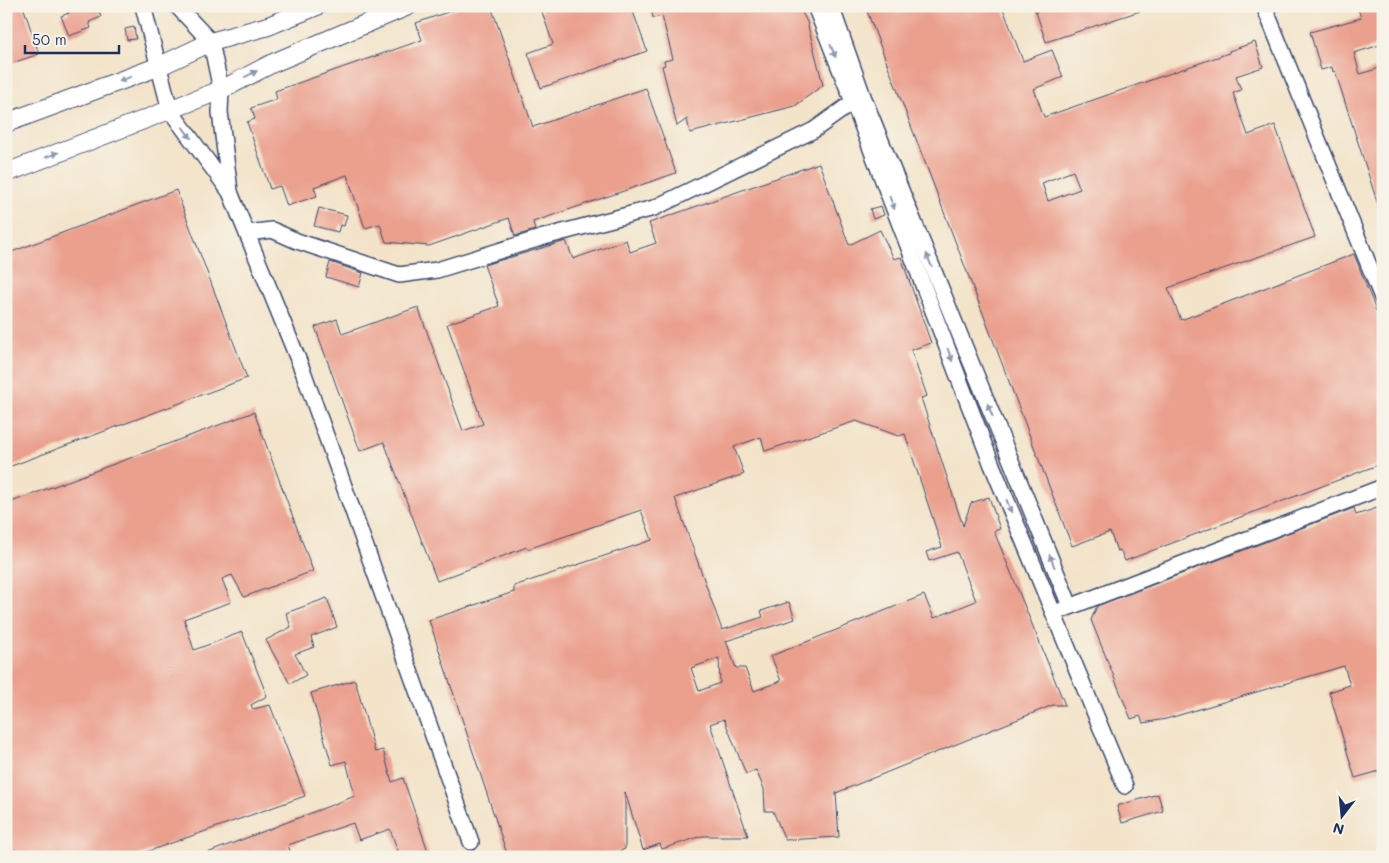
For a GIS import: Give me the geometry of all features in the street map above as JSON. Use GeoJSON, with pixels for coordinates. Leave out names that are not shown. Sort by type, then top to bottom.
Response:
{"type":"FeatureCollection","features":[{"type":"Feature","properties":{"kind":"street"},"geometry":{"type":"LineString","coordinates":[[143,6],[170,110],[230,192],[304,374],[471,842]]}},
{"type":"Feature","properties":{"kind":"street"},"geometry":{"type":"LineString","coordinates":[[177,6],[211,42],[221,90],[220,112],[230,192]]}},
{"type":"Feature","properties":{"kind":"street"},"geometry":{"type":"LineString","coordinates":[[6,123],[160,66],[211,42],[268,26],[317,6]]}},
{"type":"Feature","properties":{"kind":"street"},"geometry":{"type":"LineString","coordinates":[[6,173],[221,90],[273,63],[408,6]]}},
{"type":"Feature","properties":{"kind":"street"},"geometry":{"type":"LineString","coordinates":[[815,6],[858,101],[1070,606]]}},
{"type":"Feature","properties":{"kind":"street"},"geometry":{"type":"LineString","coordinates":[[831,6],[858,101],[992,465],[1125,786]]}},
{"type":"Feature","properties":{"kind":"street"},"geometry":{"type":"LineString","coordinates":[[1264,6],[1383,300]]}},
{"type":"Feature","properties":{"kind":"street"},"geometry":{"type":"LineString","coordinates":[[247,233],[272,230],[296,241],[399,275],[437,270],[544,237],[654,208],[814,130],[858,101]]}},
{"type":"Feature","properties":{"kind":"street"},"geometry":{"type":"LineString","coordinates":[[1053,615],[1070,606],[1383,487]]}},
{"type":"Feature","properties":{"kind":"building"},"geometry":{"type":"Polygon","coordinates":[[[6,6],[23,6],[39,54],[6,65],[6,6]]]}},
{"type":"Feature","properties":{"kind":"building"},"geometry":{"type":"Polygon","coordinates":[[[67,6],[97,6],[101,17],[89,22],[91,28],[69,36],[61,16],[69,13],[67,6]]]}},
{"type":"Feature","properties":{"kind":"building"},"geometry":{"type":"Polygon","coordinates":[[[465,6],[491,6],[533,127],[646,88],[676,173],[533,222],[535,230],[515,236],[509,218],[429,246],[386,242],[380,224],[365,228],[347,175],[314,187],[317,196],[287,206],[280,186],[270,189],[247,122],[255,119],[251,108],[277,99],[275,91],[422,40],[416,23],[465,6]]]}},
{"type":"Feature","properties":{"kind":"building"},"geometry":{"type":"Polygon","coordinates":[[[548,6],[631,6],[647,51],[541,88],[528,53],[553,44],[541,9],[548,6]]]}},
{"type":"Feature","properties":{"kind":"building"},"geometry":{"type":"Polygon","coordinates":[[[650,6],[799,6],[807,22],[823,85],[795,106],[690,133],[687,119],[677,126],[662,66],[665,65],[664,61],[673,59],[662,16],[653,18],[650,6]]]}},
{"type":"Feature","properties":{"kind":"building"},"geometry":{"type":"Polygon","coordinates":[[[865,6],[1002,6],[1023,61],[1052,50],[1063,77],[1034,89],[1044,117],[1229,53],[1229,51],[1255,42],[1263,67],[1236,76],[1241,90],[1233,93],[1248,135],[1275,125],[1315,237],[1168,288],[1181,320],[1354,254],[1383,329],[1383,463],[1125,561],[1120,550],[1117,551],[1110,532],[1072,546],[865,6]],[[1073,171],[1042,183],[1048,201],[1080,189],[1073,171]]]}},
{"type":"Feature","properties":{"kind":"building"},"geometry":{"type":"Polygon","coordinates":[[[1034,6],[1148,6],[1149,8],[1046,42],[1034,6]]]}},
{"type":"Feature","properties":{"kind":"building"},"geometry":{"type":"Polygon","coordinates":[[[1357,6],[1383,6],[1383,44],[1354,53],[1360,74],[1383,67],[1383,214],[1381,214],[1335,71],[1333,72],[1332,67],[1321,70],[1310,32],[1361,18],[1357,6]]]}},
{"type":"Feature","properties":{"kind":"building"},"geometry":{"type":"Polygon","coordinates":[[[134,27],[136,39],[127,40],[125,29],[134,27]]]}},
{"type":"Feature","properties":{"kind":"building"},"geometry":{"type":"Polygon","coordinates":[[[819,163],[849,245],[880,230],[894,259],[901,257],[931,343],[911,350],[927,396],[921,398],[963,526],[971,503],[989,497],[1000,529],[994,531],[1065,705],[1053,705],[836,793],[839,837],[785,840],[773,811],[765,811],[764,789],[756,770],[746,774],[724,719],[710,724],[748,836],[702,836],[662,849],[660,844],[643,850],[625,792],[625,849],[603,857],[508,857],[429,620],[514,592],[514,586],[652,540],[641,510],[528,549],[527,547],[437,581],[384,442],[360,451],[315,327],[337,319],[342,334],[418,307],[463,431],[483,424],[447,324],[499,306],[484,265],[566,241],[573,259],[626,240],[630,252],[656,243],[649,223],[819,163]],[[856,421],[765,451],[761,437],[734,447],[744,474],[675,498],[722,630],[763,617],[761,611],[789,602],[795,619],[726,641],[736,668],[745,668],[754,691],[781,681],[771,656],[924,595],[934,618],[976,601],[957,552],[929,561],[926,552],[942,547],[905,434],[899,436],[856,421]],[[719,658],[691,668],[699,691],[720,683],[719,658]]]}},
{"type":"Feature","properties":{"kind":"building"},"geometry":{"type":"Polygon","coordinates":[[[176,190],[247,378],[6,468],[6,254],[176,190]]]}},
{"type":"Feature","properties":{"kind":"building"},"geometry":{"type":"Polygon","coordinates":[[[881,206],[884,215],[873,219],[870,209],[881,206]]]}},
{"type":"Feature","properties":{"kind":"building"},"geometry":{"type":"Polygon","coordinates":[[[319,208],[347,215],[344,226],[340,225],[338,232],[314,226],[319,208]]]}},
{"type":"Feature","properties":{"kind":"building"},"geometry":{"type":"Polygon","coordinates":[[[330,262],[363,273],[359,287],[326,277],[330,262]]]}},
{"type":"Feature","properties":{"kind":"building"},"geometry":{"type":"Polygon","coordinates":[[[254,412],[313,571],[244,597],[232,575],[222,579],[231,602],[184,619],[194,650],[242,632],[267,696],[251,705],[253,709],[270,705],[305,796],[132,857],[6,857],[6,504],[254,412]]]}},
{"type":"Feature","properties":{"kind":"building"},"geometry":{"type":"Polygon","coordinates":[[[1383,506],[1383,770],[1355,778],[1329,692],[1350,685],[1344,666],[1166,719],[1143,723],[1140,716],[1131,719],[1091,620],[1097,606],[1354,508],[1356,515],[1383,506]]]}},
{"type":"Feature","properties":{"kind":"building"},"geometry":{"type":"Polygon","coordinates":[[[327,598],[337,627],[311,637],[314,647],[295,654],[306,675],[290,684],[266,640],[291,627],[286,613],[327,598]]]}},
{"type":"Feature","properties":{"kind":"building"},"geometry":{"type":"Polygon","coordinates":[[[355,680],[375,752],[383,750],[392,782],[403,778],[430,857],[400,857],[390,829],[359,840],[353,823],[288,845],[292,857],[271,857],[272,851],[257,857],[197,857],[355,796],[346,761],[332,765],[311,693],[355,680]]]}},
{"type":"Feature","properties":{"kind":"building"},"geometry":{"type":"Polygon","coordinates":[[[1158,794],[1163,811],[1122,823],[1117,806],[1158,794]]]}}]}
